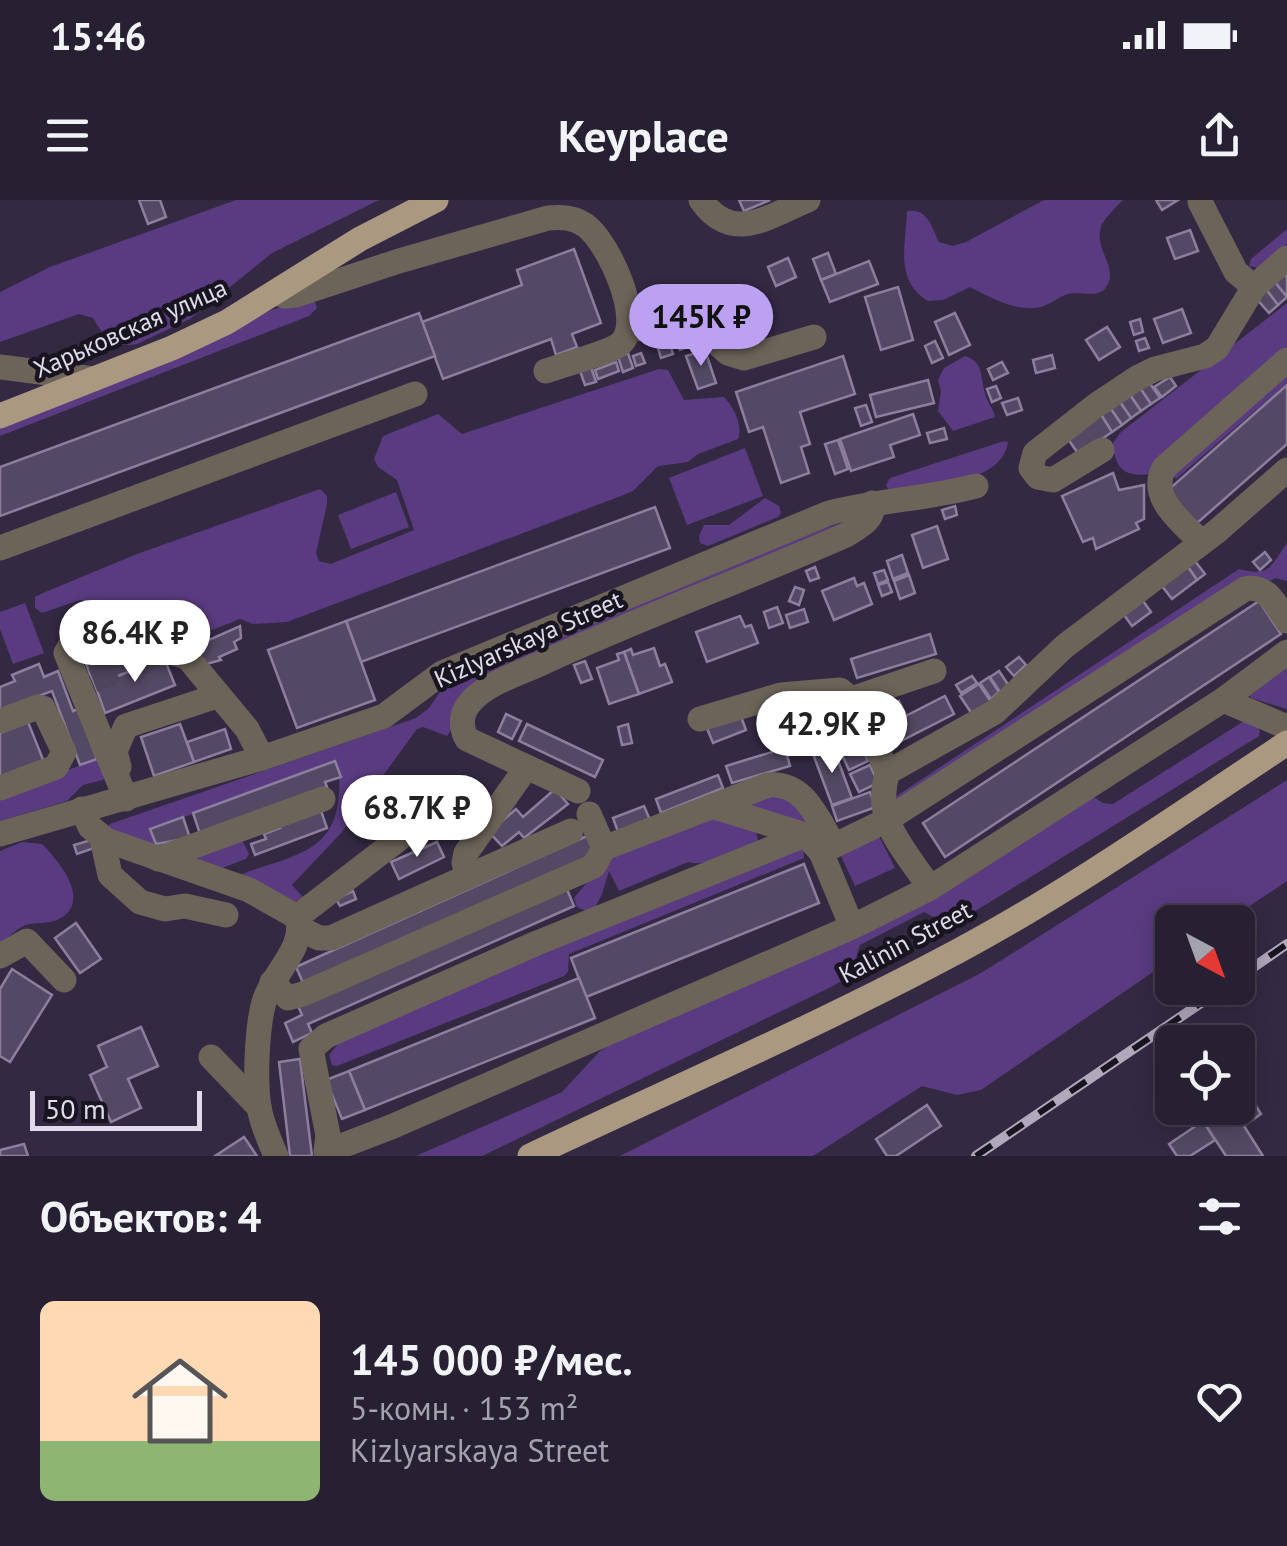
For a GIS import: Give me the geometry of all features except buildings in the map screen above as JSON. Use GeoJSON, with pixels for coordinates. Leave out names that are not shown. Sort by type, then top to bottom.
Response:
{"type":"FeatureCollection","features":[{"type":"Feature","properties":{"kind":"main road","name":"Харьковская улица"},"geometry":{"type":"LineString","coordinates":[[0,416],[227,322],[360,238],[436,200]]}},
{"type":"Feature","properties":{"kind":"main road","name":"Kalinin Street"},"geometry":{"type":"LineString","coordinates":[[530,1156],[776,1043],[963,948],[1287,743]]}},
{"type":"Feature","properties":{"kind":"street"},"geometry":{"type":"LineString","coordinates":[[701,200],[716,217],[732,226],[748,225],[808,200]]}},
{"type":"Feature","properties":{"kind":"street"},"geometry":{"type":"LineString","coordinates":[[1200,202],[1236,272],[1254,288]]}},
{"type":"Feature","properties":{"kind":"street"},"geometry":{"type":"LineString","coordinates":[[278,292],[296,295],[548,218],[569,217],[590,229],[605,248],[630,312],[630,329],[620,344],[546,371]]}},
{"type":"Feature","properties":{"kind":"street"},"geometry":{"type":"LineString","coordinates":[[1102,450],[1053,480],[1038,477],[1030,468],[1035,453],[1123,387],[1155,369],[1205,356],[1217,348],[1254,288],[1287,258]]}},
{"type":"Feature","properties":{"kind":"street"},"geometry":{"type":"LineString","coordinates":[[630,329],[687,327],[702,331],[728,353],[744,358],[814,337]]}},
{"type":"Feature","properties":{"kind":"street"},"geometry":{"type":"LineString","coordinates":[[1201,542],[1160,496],[1158,479],[1164,468],[1287,360]]}},
{"type":"Feature","properties":{"kind":"street"},"geometry":{"type":"LineString","coordinates":[[0,367],[94,379]]}},
{"type":"Feature","properties":{"kind":"street"},"geometry":{"type":"LineString","coordinates":[[0,548],[415,394]]}},
{"type":"Feature","properties":{"kind":"street"},"geometry":{"type":"LineString","coordinates":[[888,772],[995,712],[1065,646],[1287,470]]}},
{"type":"Feature","properties":{"kind":"street","name":"Kizlyarskaya Street"},"geometry":{"type":"LineString","coordinates":[[0,834],[262,758],[384,716],[442,673],[829,512],[976,486]]}},
{"type":"Feature","properties":{"kind":"street"},"geometry":{"type":"LineString","coordinates":[[604,848],[579,812],[526,768],[467,740],[462,730],[469,702],[560,655],[846,535],[864,524],[872,514],[872,503]]}},
{"type":"Feature","properties":{"kind":"street"},"geometry":{"type":"LineString","coordinates":[[1287,620],[1264,590],[1245,590],[886,821],[537,943],[326,1036],[311,1049],[328,1135],[326,1154],[852,927],[930,888],[1222,700],[1287,652]]}},
{"type":"Feature","properties":{"kind":"street"},"geometry":{"type":"LineString","coordinates":[[106,648],[90,638],[77,640],[66,648],[86,682],[126,799]]}},
{"type":"Feature","properties":{"kind":"street"},"geometry":{"type":"LineString","coordinates":[[162,653],[188,658],[247,728],[262,758]]}},
{"type":"Feature","properties":{"kind":"street"},"geometry":{"type":"LineString","coordinates":[[851,699],[934,671]]}},
{"type":"Feature","properties":{"kind":"street"},"geometry":{"type":"LineString","coordinates":[[700,719],[781,694],[840,690],[851,699],[888,772],[883,793],[886,821],[930,888]]}},
{"type":"Feature","properties":{"kind":"street"},"geometry":{"type":"LineString","coordinates":[[126,799],[115,751],[126,726],[217,696]]}},
{"type":"Feature","properties":{"kind":"street"},"geometry":{"type":"LineString","coordinates":[[1222,700],[1287,727]]}},
{"type":"Feature","properties":{"kind":"street"},"geometry":{"type":"LineString","coordinates":[[0,720],[43,708],[64,752],[56,767],[0,788]]}},
{"type":"Feature","properties":{"kind":"street"},"geometry":{"type":"LineString","coordinates":[[469,876],[464,863],[466,853],[526,768]]}},
{"type":"Feature","properties":{"kind":"street"},"geometry":{"type":"LineString","coordinates":[[272,982],[288,998],[304,994],[594,866],[604,848],[768,785],[792,786],[800,793],[852,927]]}},
{"type":"Feature","properties":{"kind":"street"},"geometry":{"type":"LineString","coordinates":[[158,859],[323,798]]}},
{"type":"Feature","properties":{"kind":"street"},"geometry":{"type":"LineString","coordinates":[[712,806],[820,844]]}},
{"type":"Feature","properties":{"kind":"street"},"geometry":{"type":"LineString","coordinates":[[82,809],[90,827],[102,838],[249,890],[319,938],[331,938],[469,876],[579,812]]}},
{"type":"Feature","properties":{"kind":"street"},"geometry":{"type":"LineString","coordinates":[[276,1156],[259,1107],[263,1004],[272,982],[294,949],[299,923],[422,821]]}},
{"type":"Feature","properties":{"kind":"street"},"geometry":{"type":"LineString","coordinates":[[102,838],[110,875],[140,902],[165,910],[184,906],[226,915]]}},
{"type":"Feature","properties":{"kind":"street"},"geometry":{"type":"LineString","coordinates":[[0,956],[27,941],[64,980]]}},
{"type":"Feature","properties":{"kind":"street"},"geometry":{"type":"LineString","coordinates":[[211,1057],[259,1107]]}},
{"type":"Feature","properties":{"kind":"shaded area"},"geometry":{"type":"Polygon","coordinates":[[[236,200],[379,200],[272,253],[190,319],[137,344],[116,343],[93,318],[79,314],[0,342],[0,292],[50,267],[236,200]]]}},
{"type":"Feature","properties":{"kind":"shaded area"},"geometry":{"type":"Polygon","coordinates":[[[1044,200],[1123,200],[1104,221],[1100,232],[1110,277],[1101,292],[1069,294],[1044,306],[1025,308],[1006,304],[970,287],[943,300],[928,301],[910,283],[904,261],[907,211],[924,215],[939,242],[953,246],[1044,200]]]}},
{"type":"Feature","properties":{"kind":"shaded area"},"geometry":{"type":"Polygon","coordinates":[[[1287,229],[1287,244],[1258,268],[1249,266],[1251,259],[1287,229]]]}},
{"type":"Feature","properties":{"kind":"shaded area"},"geometry":{"type":"Polygon","coordinates":[[[309,299],[317,308],[309,316],[0,436],[0,428],[178,358],[271,310],[309,299]]]}},
{"type":"Feature","properties":{"kind":"shaded area"},"geometry":{"type":"Polygon","coordinates":[[[1287,303],[1287,347],[1160,457],[1152,474],[1129,473],[1119,466],[1113,443],[1121,432],[1287,303]]]}},
{"type":"Feature","properties":{"kind":"shaded area"},"geometry":{"type":"Polygon","coordinates":[[[965,356],[980,370],[995,417],[953,431],[938,411],[938,380],[944,368],[965,356]]]}},
{"type":"Feature","properties":{"kind":"shaded area"},"geometry":{"type":"Polygon","coordinates":[[[659,369],[668,370],[684,400],[724,397],[737,417],[738,439],[698,454],[688,462],[658,466],[633,491],[621,496],[287,622],[253,624],[240,619],[189,639],[161,617],[106,633],[91,603],[80,600],[42,613],[35,608],[35,597],[43,593],[137,554],[320,489],[327,496],[327,504],[316,553],[319,561],[331,564],[414,530],[397,480],[378,467],[374,459],[383,436],[438,414],[462,434],[659,369]]]}},
{"type":"Feature","properties":{"kind":"shaded area"},"geometry":{"type":"Polygon","coordinates":[[[1287,372],[1287,383],[1176,479],[1171,473],[1287,372]]]}},
{"type":"Feature","properties":{"kind":"shaded area"},"geometry":{"type":"Polygon","coordinates":[[[1008,442],[1003,457],[976,475],[920,487],[888,489],[886,485],[890,478],[1008,442]]]}},
{"type":"Feature","properties":{"kind":"shaded area"},"geometry":{"type":"Polygon","coordinates":[[[745,448],[763,496],[687,525],[669,478],[745,448]]]}},
{"type":"Feature","properties":{"kind":"shaded area"},"geometry":{"type":"Polygon","coordinates":[[[396,492],[409,527],[351,549],[338,515],[396,492]]]}},
{"type":"Feature","properties":{"kind":"shaded area"},"geometry":{"type":"Polygon","coordinates":[[[765,498],[779,506],[778,517],[708,546],[700,543],[704,525],[729,525],[765,498]]]}},
{"type":"Feature","properties":{"kind":"shaded area"},"geometry":{"type":"Polygon","coordinates":[[[843,522],[844,525],[480,687],[447,736],[423,727],[417,729],[342,832],[292,885],[303,897],[293,903],[240,875],[300,854],[324,836],[338,802],[335,762],[151,829],[156,844],[150,846],[105,829],[110,824],[416,718],[429,708],[444,686],[749,554],[843,522]]]}},
{"type":"Feature","properties":{"kind":"shaded area"},"geometry":{"type":"Polygon","coordinates":[[[1287,543],[1287,581],[1275,578],[901,804],[895,797],[1239,569],[1257,572],[1268,568],[1287,543]]]}},
{"type":"Feature","properties":{"kind":"shaded area"},"geometry":{"type":"Polygon","coordinates":[[[25,603],[44,653],[13,664],[0,629],[0,612],[25,603]]]}},
{"type":"Feature","properties":{"kind":"shaded area"},"geometry":{"type":"Polygon","coordinates":[[[1283,667],[1287,668],[1287,709],[1251,698],[1250,694],[1283,667]]]}},
{"type":"Feature","properties":{"kind":"shaded area"},"geometry":{"type":"Polygon","coordinates":[[[1244,721],[1256,725],[1259,736],[951,926],[924,912],[860,945],[850,976],[831,987],[482,1156],[416,1156],[562,1092],[600,1051],[613,1043],[1094,797],[1113,804],[1244,721]]]}},
{"type":"Feature","properties":{"kind":"shaded area"},"geometry":{"type":"Polygon","coordinates":[[[97,759],[107,774],[103,780],[83,785],[67,801],[0,821],[0,796],[97,759]]]}},
{"type":"Feature","properties":{"kind":"shaded area"},"geometry":{"type":"Polygon","coordinates":[[[1287,780],[1287,881],[1251,905],[1155,905],[1155,971],[981,1090],[957,1095],[922,1086],[813,1156],[620,1156],[981,973],[1287,780]]]}},
{"type":"Feature","properties":{"kind":"shaded area"},"geometry":{"type":"Polygon","coordinates":[[[789,790],[810,828],[745,808],[745,798],[789,790]]]}},
{"type":"Feature","properties":{"kind":"shaded area"},"geometry":{"type":"Polygon","coordinates":[[[704,815],[756,832],[758,841],[724,858],[688,862],[619,891],[609,871],[595,908],[588,912],[577,907],[574,898],[610,855],[704,815]]]}},
{"type":"Feature","properties":{"kind":"shaded area"},"geometry":{"type":"Polygon","coordinates":[[[879,836],[895,868],[855,886],[840,854],[879,836]]]}},
{"type":"Feature","properties":{"kind":"shaded area"},"geometry":{"type":"Polygon","coordinates":[[[242,840],[249,854],[246,859],[214,871],[185,856],[242,840]]]}},
{"type":"Feature","properties":{"kind":"shaded area"},"geometry":{"type":"Polygon","coordinates":[[[22,842],[42,844],[67,876],[74,896],[67,913],[57,920],[26,925],[0,942],[0,851],[22,842]]]}},
{"type":"Feature","properties":{"kind":"shaded area"},"geometry":{"type":"Polygon","coordinates":[[[803,846],[804,858],[569,954],[568,972],[564,976],[332,1065],[329,1055],[347,1033],[803,846]]]}},
{"type":"Feature","properties":{"kind":"tunnel"},"geometry":{"type":"LineString","coordinates":[[93,680],[162,653]]}},
{"type":"Feature","properties":{"kind":"railway"},"geometry":{"type":"LineString","coordinates":[[1255,966],[1287,944]]}},
{"type":"Feature","properties":{"kind":"railway"},"geometry":{"type":"LineString","coordinates":[[976,1156],[1198,1005]]}}]}
